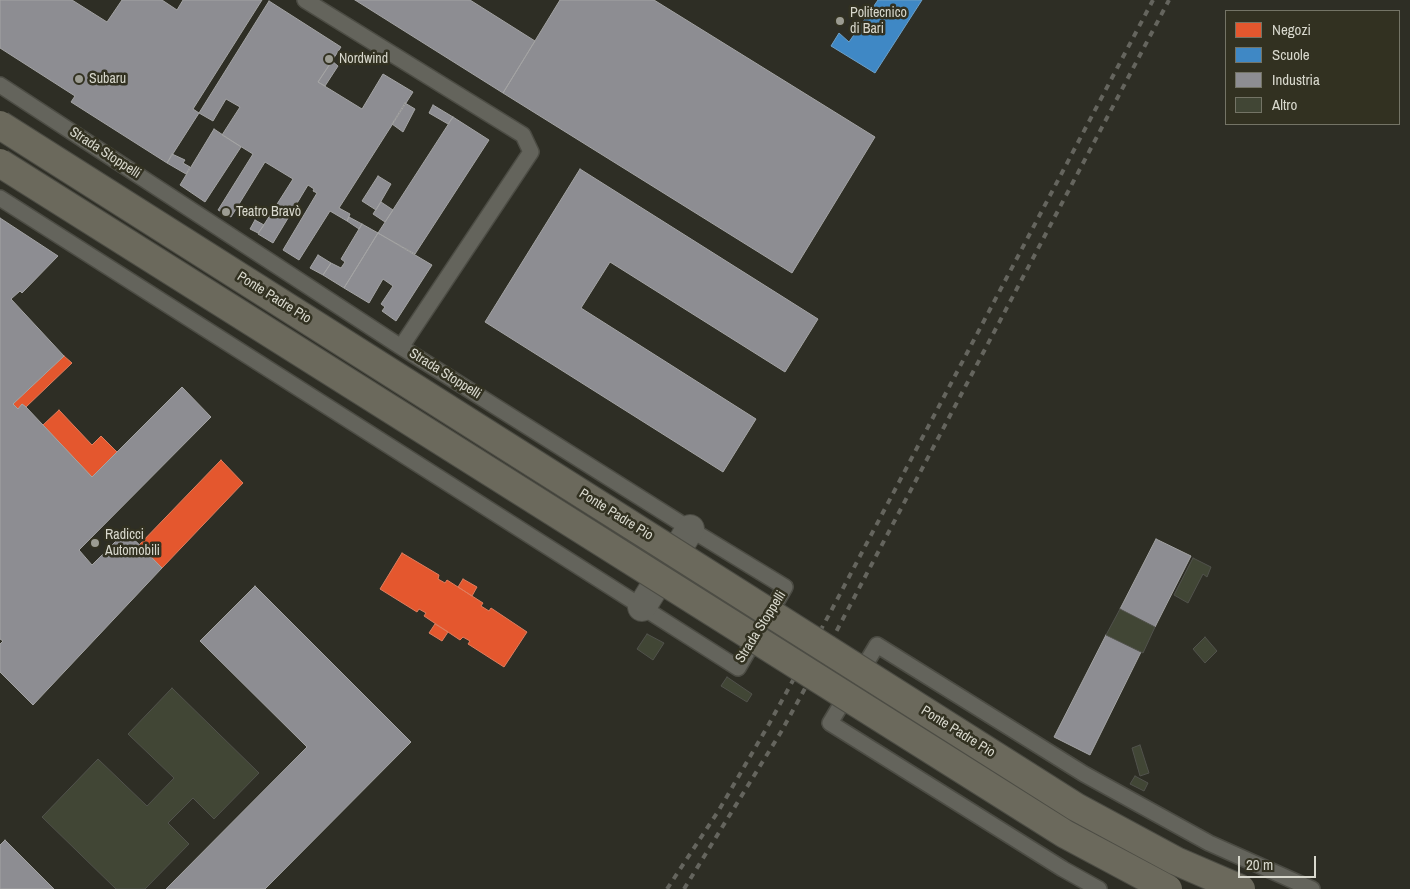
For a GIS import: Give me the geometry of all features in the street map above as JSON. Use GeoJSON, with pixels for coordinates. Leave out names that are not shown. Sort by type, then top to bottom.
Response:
{"type":"FeatureCollection","features":[{"type":"Feature","properties":{"kind":"main road","name":"Ponte Padre Pio"},"geometry":{"type":"LineString","coordinates":[[0,124],[1076,807],[1176,861],[1241,889]]}},
{"type":"Feature","properties":{"kind":"main road"},"geometry":{"type":"LineString","coordinates":[[0,163],[1065,834],[1168,889]]}},
{"type":"Feature","properties":{"kind":"street"},"geometry":{"type":"LineString","coordinates":[[642,607],[690,529]]}},
{"type":"Feature","properties":{"kind":"lane"},"geometry":{"type":"LineString","coordinates":[[305,0],[523,135],[531,152],[402,347]]}},
{"type":"Feature","properties":{"kind":"lane","name":"Strada Stoppelli"},"geometry":{"type":"LineString","coordinates":[[0,85],[402,347],[785,587],[738,668],[0,198]]}},
{"type":"Feature","properties":{"kind":"lane"},"geometry":{"type":"LineString","coordinates":[[1099,889],[1063,869],[830,723],[877,645],[1093,778],[1209,843],[1312,889]]}},
{"type":"Feature","properties":{"kind":"building: Negozi"},"geometry":{"type":"Polygon","coordinates":[[[64,356],[72,363],[26,407],[22,404],[18,409],[13,404],[64,356]]]}},
{"type":"Feature","properties":{"kind":"building: Negozi"},"geometry":{"type":"Polygon","coordinates":[[[59,410],[92,445],[101,436],[117,452],[92,477],[43,425],[59,410]]]}},
{"type":"Feature","properties":{"kind":"building: Negozi"},"geometry":{"type":"Polygon","coordinates":[[[221,460],[243,483],[162,568],[139,545],[221,460]]]}},
{"type":"Feature","properties":{"kind":"building: Negozi"},"geometry":{"type":"Polygon","coordinates":[[[402,553],[439,575],[438,579],[445,583],[447,580],[483,603],[481,606],[489,611],[491,608],[527,632],[504,667],[468,644],[470,641],[463,637],[460,640],[424,616],[426,613],[419,609],[417,612],[380,589],[402,553]]]}},
{"type":"Feature","properties":{"kind":"building: Negozi"},"geometry":{"type":"Polygon","coordinates":[[[463,579],[477,587],[472,596],[458,587],[463,579]]]}},
{"type":"Feature","properties":{"kind":"building: Negozi"},"geometry":{"type":"Polygon","coordinates":[[[435,624],[448,632],[442,641],[429,633],[435,624]]]}},
{"type":"Feature","properties":{"kind":"building: Scuole"},"geometry":{"type":"Polygon","coordinates":[[[878,0],[922,0],[875,73],[831,46],[839,33],[849,42],[878,0]]]}},
{"type":"Feature","properties":{"kind":"building: Industria"},"geometry":{"type":"Polygon","coordinates":[[[0,0],[72,0],[107,22],[122,0],[162,0],[177,10],[183,0],[262,0],[193,109],[199,113],[167,163],[71,102],[75,96],[0,48],[0,0]]]}},
{"type":"Feature","properties":{"kind":"building: Industria"},"geometry":{"type":"Polygon","coordinates":[[[355,0],[470,0],[535,41],[503,93],[355,0]]]}},
{"type":"Feature","properties":{"kind":"building: Industria"},"geometry":{"type":"Polygon","coordinates":[[[560,0],[654,0],[875,137],[792,273],[503,93],[560,0]]]}},
{"type":"Feature","properties":{"kind":"building: Industria"},"geometry":{"type":"Polygon","coordinates":[[[269,1],[341,47],[318,82],[362,109],[383,74],[413,92],[339,208],[350,214],[347,221],[330,211],[299,260],[283,250],[317,193],[308,185],[273,243],[258,234],[293,179],[265,162],[231,217],[218,210],[253,154],[222,135],[240,107],[226,99],[213,121],[199,113],[269,1]]]}},
{"type":"Feature","properties":{"kind":"building: Industria"},"geometry":{"type":"Polygon","coordinates":[[[332,61],[338,66],[325,86],[318,82],[332,61]]]}},
{"type":"Feature","properties":{"kind":"building: Industria"},"geometry":{"type":"Polygon","coordinates":[[[405,103],[415,109],[403,132],[392,124],[405,103]]]}},
{"type":"Feature","properties":{"kind":"building: Industria"},"geometry":{"type":"Polygon","coordinates":[[[433,105],[453,117],[448,124],[429,113],[433,105]]]}},
{"type":"Feature","properties":{"kind":"building: Industria"},"geometry":{"type":"Polygon","coordinates":[[[453,117],[489,140],[415,254],[378,233],[453,117]]]}},
{"type":"Feature","properties":{"kind":"building: Industria"},"geometry":{"type":"Polygon","coordinates":[[[214,129],[241,147],[205,202],[180,185],[214,129]]]}},
{"type":"Feature","properties":{"kind":"building: Industria"},"geometry":{"type":"Polygon","coordinates":[[[172,154],[185,160],[183,163],[190,167],[186,174],[167,163],[172,154]]]}},
{"type":"Feature","properties":{"kind":"building: Industria"},"geometry":{"type":"Polygon","coordinates":[[[580,169],[818,319],[785,372],[610,262],[581,308],[756,419],[723,472],[485,322],[580,169]]]}},
{"type":"Feature","properties":{"kind":"building: Industria"},"geometry":{"type":"Polygon","coordinates":[[[378,176],[391,184],[376,210],[362,201],[378,176]]]}},
{"type":"Feature","properties":{"kind":"building: Industria"},"geometry":{"type":"Polygon","coordinates":[[[381,202],[393,210],[385,222],[373,214],[381,202]]]}},
{"type":"Feature","properties":{"kind":"building: Industria"},"geometry":{"type":"Polygon","coordinates":[[[349,217],[362,224],[359,229],[347,221],[349,217]]]}},
{"type":"Feature","properties":{"kind":"building: Industria"},"geometry":{"type":"Polygon","coordinates":[[[0,218],[58,256],[22,293],[20,291],[11,299],[64,356],[13,404],[18,409],[22,404],[26,407],[92,477],[182,387],[211,417],[79,550],[92,565],[126,531],[162,568],[33,705],[0,672],[0,644],[3,641],[0,639],[0,218]]]}},
{"type":"Feature","properties":{"kind":"building: Industria"},"geometry":{"type":"Polygon","coordinates":[[[255,220],[264,225],[258,233],[250,229],[255,220]]]}},
{"type":"Feature","properties":{"kind":"building: Industria"},"geometry":{"type":"Polygon","coordinates":[[[362,224],[378,233],[344,288],[323,275],[331,263],[341,268],[345,262],[341,259],[362,224]]]}},
{"type":"Feature","properties":{"kind":"building: Industria"},"geometry":{"type":"Polygon","coordinates":[[[378,233],[432,265],[396,321],[382,311],[385,307],[381,304],[393,286],[383,279],[369,303],[344,288],[378,233]]]}},
{"type":"Feature","properties":{"kind":"building: Industria"},"geometry":{"type":"Polygon","coordinates":[[[318,255],[331,263],[323,275],[310,268],[318,255]]]}},
{"type":"Feature","properties":{"kind":"building: Industria"},"geometry":{"type":"Polygon","coordinates":[[[1156,539],[1191,556],[1155,627],[1120,609],[1156,539]]]}},
{"type":"Feature","properties":{"kind":"building: Industria"},"geometry":{"type":"Polygon","coordinates":[[[255,586],[411,742],[265,889],[166,889],[307,747],[200,641],[255,586]]]}},
{"type":"Feature","properties":{"kind":"building: Industria"},"geometry":{"type":"Polygon","coordinates":[[[1106,635],[1141,652],[1090,755],[1054,737],[1106,635]]]}},
{"type":"Feature","properties":{"kind":"building: Industria"},"geometry":{"type":"Polygon","coordinates":[[[5,840],[54,889],[0,889],[0,845],[5,840]]]}},
{"type":"Feature","properties":{"kind":"building: Altro"},"geometry":{"type":"Polygon","coordinates":[[[1193,558],[1211,567],[1207,577],[1203,574],[1188,603],[1174,595],[1193,558]]]}},
{"type":"Feature","properties":{"kind":"building: Altro"},"geometry":{"type":"Polygon","coordinates":[[[1120,609],[1155,627],[1143,653],[1106,635],[1120,609]]]}},
{"type":"Feature","properties":{"kind":"building: Altro"},"geometry":{"type":"Polygon","coordinates":[[[647,634],[664,643],[653,660],[637,649],[647,634]]]}},
{"type":"Feature","properties":{"kind":"building: Altro"},"geometry":{"type":"Polygon","coordinates":[[[1205,637],[1217,651],[1205,663],[1193,649],[1205,637]]]}},
{"type":"Feature","properties":{"kind":"building: Altro"},"geometry":{"type":"Polygon","coordinates":[[[727,677],[752,694],[747,702],[721,686],[727,677]]]}},
{"type":"Feature","properties":{"kind":"building: Altro"},"geometry":{"type":"Polygon","coordinates":[[[172,688],[259,773],[214,819],[193,798],[168,823],[189,844],[145,889],[116,889],[42,817],[98,759],[147,806],[174,778],[128,734],[172,688]]]}},
{"type":"Feature","properties":{"kind":"building: Altro"},"geometry":{"type":"Polygon","coordinates":[[[1140,745],[1149,773],[1140,776],[1132,748],[1140,745]]]}},
{"type":"Feature","properties":{"kind":"building: Altro"},"geometry":{"type":"Polygon","coordinates":[[[1135,776],[1148,783],[1144,791],[1130,784],[1135,776]]]}},
{"type":"Feature","properties":{"kind":"railway"},"geometry":{"type":"LineString","coordinates":[[667,889],[719,810],[830,613],[1153,0]]}},
{"type":"Feature","properties":{"kind":"railway"},"geometry":{"type":"LineString","coordinates":[[684,889],[781,732],[836,632],[1169,0]]}},
{"type":"Feature","properties":{"kind":"place","name":"Politecnico di Bari"},"geometry":{"type":"Point","coordinates":[840,21]}},
{"type":"Feature","properties":{"kind":"place","name":"Nordwind"},"geometry":{"type":"Point","coordinates":[329,59]}},
{"type":"Feature","properties":{"kind":"place","name":"Subaru"},"geometry":{"type":"Point","coordinates":[79,79]}},
{"type":"Feature","properties":{"kind":"place","name":"Teatro Bravò"},"geometry":{"type":"Point","coordinates":[226,212]}},
{"type":"Feature","properties":{"kind":"place","name":"Radicci Automobili"},"geometry":{"type":"Point","coordinates":[95,543]}}]}
